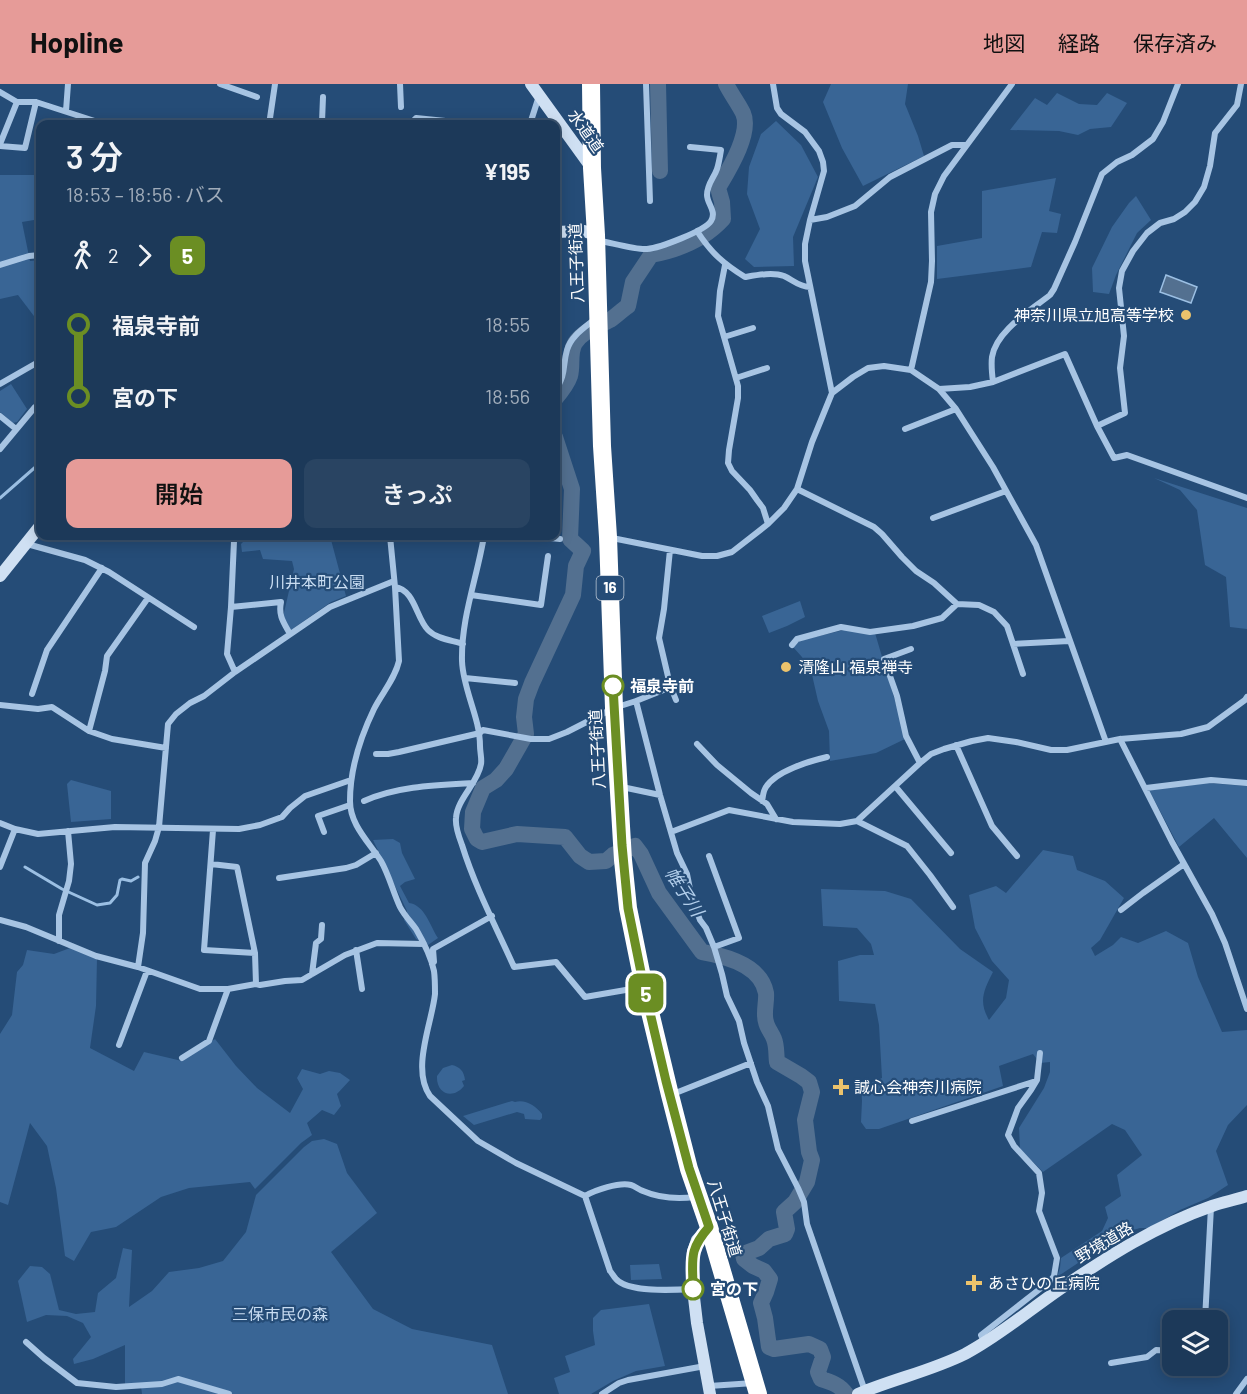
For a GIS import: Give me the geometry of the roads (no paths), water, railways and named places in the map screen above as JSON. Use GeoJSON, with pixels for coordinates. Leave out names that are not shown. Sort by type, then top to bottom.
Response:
{"type":"FeatureCollection","features":[{"type":"Feature","properties":{"kind":"highway","name":"八王子街道"},"geometry":{"type":"LineString","coordinates":[[591,84],[602,446],[608,537],[614,708],[628,908],[670,1095],[756,1389]]}},
{"type":"Feature","properties":{"kind":"street"},"geometry":{"type":"LineString","coordinates":[[66,111],[68,84]]}},
{"type":"Feature","properties":{"kind":"street"},"geometry":{"type":"LineString","coordinates":[[220,84],[257,96]]}},
{"type":"Feature","properties":{"kind":"street"},"geometry":{"type":"LineString","coordinates":[[271,120],[275,84]]}},
{"type":"Feature","properties":{"kind":"street"},"geometry":{"type":"LineString","coordinates":[[400,84],[401,107]]}},
{"type":"Feature","properties":{"kind":"street","name":"水道道"},"geometry":{"type":"LineString","coordinates":[[531,84],[557,120]]}},
{"type":"Feature","properties":{"kind":"street"},"geometry":{"type":"LineString","coordinates":[[646,84],[650,201]]}},
{"type":"Feature","properties":{"kind":"street"},"geometry":{"type":"LineString","coordinates":[[773,84],[777,108],[781,114],[805,132],[819,151],[823,162],[823,177],[805,244],[805,261],[832,393]]}},
{"type":"Feature","properties":{"kind":"street"},"geometry":{"type":"LineString","coordinates":[[911,370],[931,282],[931,212],[935,194],[944,176],[1012,84]]}},
{"type":"Feature","properties":{"kind":"street"},"geometry":{"type":"LineString","coordinates":[[993,382],[992,357],[997,343],[1003,334],[1050,295],[1075,242],[1102,174],[1153,139],[1163,122],[1178,84]]}},
{"type":"Feature","properties":{"kind":"street"},"geometry":{"type":"LineString","coordinates":[[1097,426],[1125,413],[1119,368],[1124,336],[1119,288],[1122,271],[1133,251],[1147,233],[1185,212],[1195,202],[1210,166],[1215,133],[1237,105],[1241,84]]}},
{"type":"Feature","properties":{"kind":"street"},"geometry":{"type":"LineString","coordinates":[[0,93],[17,102],[36,102],[92,120]]}},
{"type":"Feature","properties":{"kind":"street"},"geometry":{"type":"LineString","coordinates":[[531,120],[539,95]]}},
{"type":"Feature","properties":{"kind":"street"},"geometry":{"type":"LineString","coordinates":[[322,120],[323,97]]}},
{"type":"Feature","properties":{"kind":"street"},"geometry":{"type":"LineString","coordinates":[[17,102],[0,145],[25,148],[36,102]]}},
{"type":"Feature","properties":{"kind":"street"},"geometry":{"type":"LineString","coordinates":[[414,120],[416,118],[436,120]]}},
{"type":"Feature","properties":{"kind":"street","name":"水道道"},"geometry":{"type":"LineString","coordinates":[[560,124],[592,168]]}},
{"type":"Feature","properties":{"kind":"street"},"geometry":{"type":"LineString","coordinates":[[810,220],[827,217],[855,206],[891,177],[952,145],[966,145]]}},
{"type":"Feature","properties":{"kind":"street"},"geometry":{"type":"LineString","coordinates":[[560,232],[584,231],[596,235],[601,241],[647,249],[699,233],[712,219],[713,212],[707,200],[707,192],[717,169],[721,150],[690,147]]}},
{"type":"Feature","properties":{"kind":"street"},"geometry":{"type":"LineString","coordinates":[[699,233],[710,250],[725,264],[745,277],[782,275],[804,287],[810,287]]}},
{"type":"Feature","properties":{"kind":"street"},"geometry":{"type":"LineString","coordinates":[[0,265],[36,255]]}},
{"type":"Feature","properties":{"kind":"street"},"geometry":{"type":"LineString","coordinates":[[725,264],[718,316],[738,386],[728,463],[763,508],[768,524]]}},
{"type":"Feature","properties":{"kind":"street"},"geometry":{"type":"LineString","coordinates":[[560,383],[567,350],[573,337],[598,323]]}},
{"type":"Feature","properties":{"kind":"street"},"geometry":{"type":"LineString","coordinates":[[723,337],[753,328]]}},
{"type":"Feature","properties":{"kind":"street"},"geometry":{"type":"LineString","coordinates":[[939,389],[970,387],[993,382],[1065,354],[1114,458],[1127,455],[1247,498]]}},
{"type":"Feature","properties":{"kind":"street"},"geometry":{"type":"LineString","coordinates":[[0,384],[36,363]]}},
{"type":"Feature","properties":{"kind":"street"},"geometry":{"type":"LineString","coordinates":[[608,537],[702,556],[717,556],[732,552],[768,524],[784,508],[797,489],[812,442],[832,393],[868,368],[884,366],[911,370],[939,389],[956,409],[993,467],[1036,545],[1106,742]]}},
{"type":"Feature","properties":{"kind":"street"},"geometry":{"type":"LineString","coordinates":[[736,378],[766,368]]}},
{"type":"Feature","properties":{"kind":"street"},"geometry":{"type":"LineString","coordinates":[[0,449],[36,406]]}},
{"type":"Feature","properties":{"kind":"street"},"geometry":{"type":"LineString","coordinates":[[905,429],[956,409]]}},
{"type":"Feature","properties":{"kind":"street"},"geometry":{"type":"LineString","coordinates":[[0,416],[16,429]]}},
{"type":"Feature","properties":{"kind":"street"},"geometry":{"type":"LineString","coordinates":[[797,489],[874,527],[916,571],[934,583],[957,604],[979,604],[994,612],[1007,626],[1023,674]]}},
{"type":"Feature","properties":{"kind":"street"},"geometry":{"type":"LineString","coordinates":[[933,518],[1006,491]]}},
{"type":"Feature","properties":{"kind":"street"},"geometry":{"type":"LineString","coordinates":[[0,576],[36,531]]}},
{"type":"Feature","properties":{"kind":"street"},"geometry":{"type":"LineString","coordinates":[[390,540],[399,661],[397,671],[374,709],[357,752],[351,780],[350,805],[356,824],[390,879],[400,908],[424,944],[432,965],[435,993],[423,1050],[425,1089],[478,1141],[516,1163],[585,1196],[610,1271],[617,1281],[637,1288],[693,1289]]}},
{"type":"Feature","properties":{"kind":"street"},"geometry":{"type":"LineString","coordinates":[[483,540],[464,622],[462,663],[480,733],[481,765],[456,818],[458,833],[468,864],[514,967],[556,962],[585,997],[644,987]]}},
{"type":"Feature","properties":{"kind":"street"},"geometry":{"type":"LineString","coordinates":[[234,541],[227,654],[235,672]]}},
{"type":"Feature","properties":{"kind":"street"},"geometry":{"type":"LineString","coordinates":[[25,544],[85,560],[102,568],[194,627]]}},
{"type":"Feature","properties":{"kind":"street"},"geometry":{"type":"LineString","coordinates":[[670,550],[659,638],[676,700]]}},
{"type":"Feature","properties":{"kind":"street"},"geometry":{"type":"LineString","coordinates":[[471,595],[541,605],[548,556]]}},
{"type":"Feature","properties":{"kind":"street"},"geometry":{"type":"LineString","coordinates":[[32,694],[47,650],[102,568]]}},
{"type":"Feature","properties":{"kind":"street"},"geometry":{"type":"LineString","coordinates":[[138,967],[143,933],[145,863],[159,827],[168,724],[190,703],[204,696],[235,672],[330,608],[394,584]]}},
{"type":"Feature","properties":{"kind":"street"},"geometry":{"type":"LineString","coordinates":[[394,584],[416,606],[423,624],[430,632],[438,637],[463,644]]}},
{"type":"Feature","properties":{"kind":"street"},"geometry":{"type":"LineString","coordinates":[[89,730],[107,656],[148,598]]}},
{"type":"Feature","properties":{"kind":"street"},"geometry":{"type":"LineString","coordinates":[[231,607],[281,602],[280,616],[290,634]]}},
{"type":"Feature","properties":{"kind":"street"},"geometry":{"type":"LineString","coordinates":[[792,645],[797,639],[841,627],[870,632],[913,626],[942,618],[957,604]]}},
{"type":"Feature","properties":{"kind":"street"},"geometry":{"type":"LineString","coordinates":[[1014,644],[1069,640]]}},
{"type":"Feature","properties":{"kind":"street"},"geometry":{"type":"LineString","coordinates":[[911,649],[884,659],[897,696],[906,736],[920,763]]}},
{"type":"Feature","properties":{"kind":"street"},"geometry":{"type":"LineString","coordinates":[[465,678],[515,683]]}},
{"type":"Feature","properties":{"kind":"street"},"geometry":{"type":"LineString","coordinates":[[376,754],[388,754],[480,733],[483,730],[531,739],[549,739],[614,708],[671,685]]}},
{"type":"Feature","properties":{"kind":"street"},"geometry":{"type":"LineString","coordinates":[[671,832],[729,810],[776,819],[823,824],[857,821],[931,754],[956,745],[988,738],[1051,750],[1067,750],[1120,740],[1181,734],[1208,727],[1247,697]]}},
{"type":"Feature","properties":{"kind":"street"},"geometry":{"type":"LineString","coordinates":[[636,701],[660,795],[677,853],[687,874],[692,899],[714,947],[727,996],[739,1021],[757,1082],[768,1106],[778,1149],[804,1202],[806,1220],[863,1393]]}},
{"type":"Feature","properties":{"kind":"street"},"geometry":{"type":"LineString","coordinates":[[0,705],[38,710],[52,707],[89,730],[112,739],[166,748]]}},
{"type":"Feature","properties":{"kind":"street"},"geometry":{"type":"LineString","coordinates":[[1120,740],[1212,914],[1225,943],[1247,1009]]}},
{"type":"Feature","properties":{"kind":"street"},"geometry":{"type":"LineString","coordinates":[[697,744],[717,765],[766,804],[776,819]]}},
{"type":"Feature","properties":{"kind":"street"},"geometry":{"type":"LineString","coordinates":[[956,745],[992,826],[1017,856]]}},
{"type":"Feature","properties":{"kind":"street"},"geometry":{"type":"LineString","coordinates":[[762,801],[765,788],[771,781],[806,762],[827,757]]}},
{"type":"Feature","properties":{"kind":"street"},"geometry":{"type":"LineString","coordinates":[[0,823],[38,834],[115,827],[239,829],[282,817],[305,796],[351,780]]}},
{"type":"Feature","properties":{"kind":"street"},"geometry":{"type":"LineString","coordinates":[[1146,788],[1211,780],[1247,783]]}},
{"type":"Feature","properties":{"kind":"street"},"geometry":{"type":"LineString","coordinates":[[364,801],[382,794],[434,785],[473,783]]}},
{"type":"Feature","properties":{"kind":"street"},"geometry":{"type":"LineString","coordinates":[[895,786],[951,853]]}},
{"type":"Feature","properties":{"kind":"street"},"geometry":{"type":"LineString","coordinates":[[619,787],[660,795]]}},
{"type":"Feature","properties":{"kind":"street"},"geometry":{"type":"LineString","coordinates":[[324,832],[318,816],[350,805]]}},
{"type":"Feature","properties":{"kind":"street"},"geometry":{"type":"LineString","coordinates":[[857,821],[907,846],[953,907]]}},
{"type":"Feature","properties":{"kind":"street"},"geometry":{"type":"LineString","coordinates":[[0,867],[15,829]]}},
{"type":"Feature","properties":{"kind":"street"},"geometry":{"type":"LineString","coordinates":[[213,830],[204,950],[255,953]]}},
{"type":"Feature","properties":{"kind":"street"},"geometry":{"type":"LineString","coordinates":[[59,941],[59,915],[69,881],[71,864],[68,831]]}},
{"type":"Feature","properties":{"kind":"street"},"geometry":{"type":"LineString","coordinates":[[279,878],[346,868],[376,854]]}},
{"type":"Feature","properties":{"kind":"street"},"geometry":{"type":"LineString","coordinates":[[709,856],[739,938],[714,947]]}},
{"type":"Feature","properties":{"kind":"street"},"geometry":{"type":"LineString","coordinates":[[211,864],[237,867],[255,953],[256,984]]}},
{"type":"Feature","properties":{"kind":"street"},"geometry":{"type":"LineString","coordinates":[[1122,910],[1185,864]]}},
{"type":"Feature","properties":{"kind":"street"},"geometry":{"type":"LineString","coordinates":[[432,965],[434,962],[433,949],[492,916]]}},
{"type":"Feature","properties":{"kind":"street"},"geometry":{"type":"LineString","coordinates":[[0,920],[26,927],[96,956],[138,967],[200,989],[228,989],[302,980],[356,950],[377,944],[424,944]]}},
{"type":"Feature","properties":{"kind":"street"},"geometry":{"type":"LineString","coordinates":[[312,974],[316,943],[321,939],[322,926]]}},
{"type":"Feature","properties":{"kind":"street"},"geometry":{"type":"LineString","coordinates":[[356,950],[362,989]]}},
{"type":"Feature","properties":{"kind":"street"},"geometry":{"type":"LineString","coordinates":[[119,1045],[147,971]]}},
{"type":"Feature","properties":{"kind":"street"},"geometry":{"type":"LineString","coordinates":[[182,1058],[209,1041],[228,989]]}},
{"type":"Feature","properties":{"kind":"street"},"geometry":{"type":"LineString","coordinates":[[984,1342],[981,1335],[1054,1276],[1057,1258],[1039,1211],[1042,1193],[1039,1173],[1014,1146],[1008,1135],[1018,1108],[1037,1080],[1040,1053]]}},
{"type":"Feature","properties":{"kind":"street"},"geometry":{"type":"LineString","coordinates":[[670,1095],[751,1063]]}},
{"type":"Feature","properties":{"kind":"street"},"geometry":{"type":"LineString","coordinates":[[912,1121],[1037,1080]]}},
{"type":"Feature","properties":{"kind":"street"},"geometry":{"type":"LineString","coordinates":[[585,1196],[619,1184],[631,1185],[644,1192],[664,1197],[698,1197]]}},
{"type":"Feature","properties":{"kind":"street","name":"野境道路"},"geometry":{"type":"LineString","coordinates":[[863,1393],[951,1360],[984,1342],[1116,1252],[1211,1206],[1247,1196]]}},
{"type":"Feature","properties":{"kind":"street"},"geometry":{"type":"LineString","coordinates":[[1206,1310],[1211,1206]]}},
{"type":"Feature","properties":{"kind":"street"},"geometry":{"type":"LineString","coordinates":[[709,1227],[697,1240],[693,1252],[693,1289],[709,1390],[756,1389]]}},
{"type":"Feature","properties":{"kind":"street"},"geometry":{"type":"LineString","coordinates":[[26,1342],[77,1383],[116,1387],[162,1384],[178,1379],[229,1394]]}},
{"type":"Feature","properties":{"kind":"street"},"geometry":{"type":"LineString","coordinates":[[1111,1364],[1147,1357],[1156,1350],[1162,1350]]}},
{"type":"Feature","properties":{"kind":"street"},"geometry":{"type":"LineString","coordinates":[[602,1394],[612,1391],[628,1380],[705,1365]]}},
{"type":"Feature","properties":{"kind":"street"},"geometry":{"type":"LineString","coordinates":[[1236,1394],[1247,1379]]}},
{"type":"Feature","properties":{"kind":"street"},"geometry":{"type":"LineString","coordinates":[[112,1394],[116,1387]]}},
{"type":"Feature","properties":{"kind":"waterway"},"geometry":{"type":"LineString","coordinates":[[658,84],[660,171]]}},
{"type":"Feature","properties":{"kind":"waterway","name":"帷子川"},"geometry":{"type":"LineString","coordinates":[[560,393],[570,376],[575,343],[587,332],[610,320],[628,306],[633,282],[651,255],[690,243],[708,233],[723,219],[718,188],[738,152],[745,121],[743,113],[726,84]]}},
{"type":"Feature","properties":{"kind":"waterway","name":"帷子川"},"geometry":{"type":"LineString","coordinates":[[560,452],[572,489],[570,539],[583,551],[576,566],[573,595],[526,699],[524,717],[526,734],[506,769],[496,780],[483,788],[473,812],[472,829],[477,839],[482,842],[517,834],[565,837],[580,856],[589,862],[606,861],[613,855],[635,846],[659,893],[702,952],[741,963],[757,975],[763,983],[766,993],[765,1019],[775,1042],[777,1062],[809,1082],[812,1092],[805,1120],[812,1160],[807,1182],[795,1202],[784,1212],[787,1229],[785,1234],[769,1239],[759,1248],[743,1254],[744,1259],[764,1271],[770,1279],[761,1303],[769,1347],[774,1349],[809,1344],[820,1349],[823,1357],[818,1372],[821,1379],[838,1386],[846,1394]]}},
{"type":"Feature","properties":{"kind":"waterway"},"geometry":{"type":"LineString","coordinates":[[0,498],[36,466]]}},
{"type":"Feature","properties":{"kind":"waterway"},"geometry":{"type":"LineString","coordinates":[[25,867],[62,889],[97,905],[110,903],[117,895],[120,880],[131,881],[138,877]]}},
{"type":"Feature","properties":{"kind":"place","name":"神奈川県立旭高等学校"},"geometry":{"type":"Point","coordinates":[1186,315]}},
{"type":"Feature","properties":{"kind":"place","name":"清隆山 福泉禅寺"},"geometry":{"type":"Point","coordinates":[786,667]}},
{"type":"Feature","properties":{"kind":"place","name":"福泉寺前"},"geometry":{"type":"Point","coordinates":[613,686]}},
{"type":"Feature","properties":{"kind":"place","name":"誠心会神奈川病院"},"geometry":{"type":"Point","coordinates":[841,1087]}},
{"type":"Feature","properties":{"kind":"place","name":"あさひの丘病院"},"geometry":{"type":"Point","coordinates":[974,1283]}},
{"type":"Feature","properties":{"kind":"place","name":"宮の下"},"geometry":{"type":"Point","coordinates":[693,1289]}},
{"type":"Feature","properties":{"kind":"park label","name":"川井本町公園"},"geometry":{"type":"Point","coordinates":[317,582]}},
{"type":"Feature","properties":{"kind":"park label","name":"三保市民の森"},"geometry":{"type":"Point","coordinates":[280,1314]}}]}
